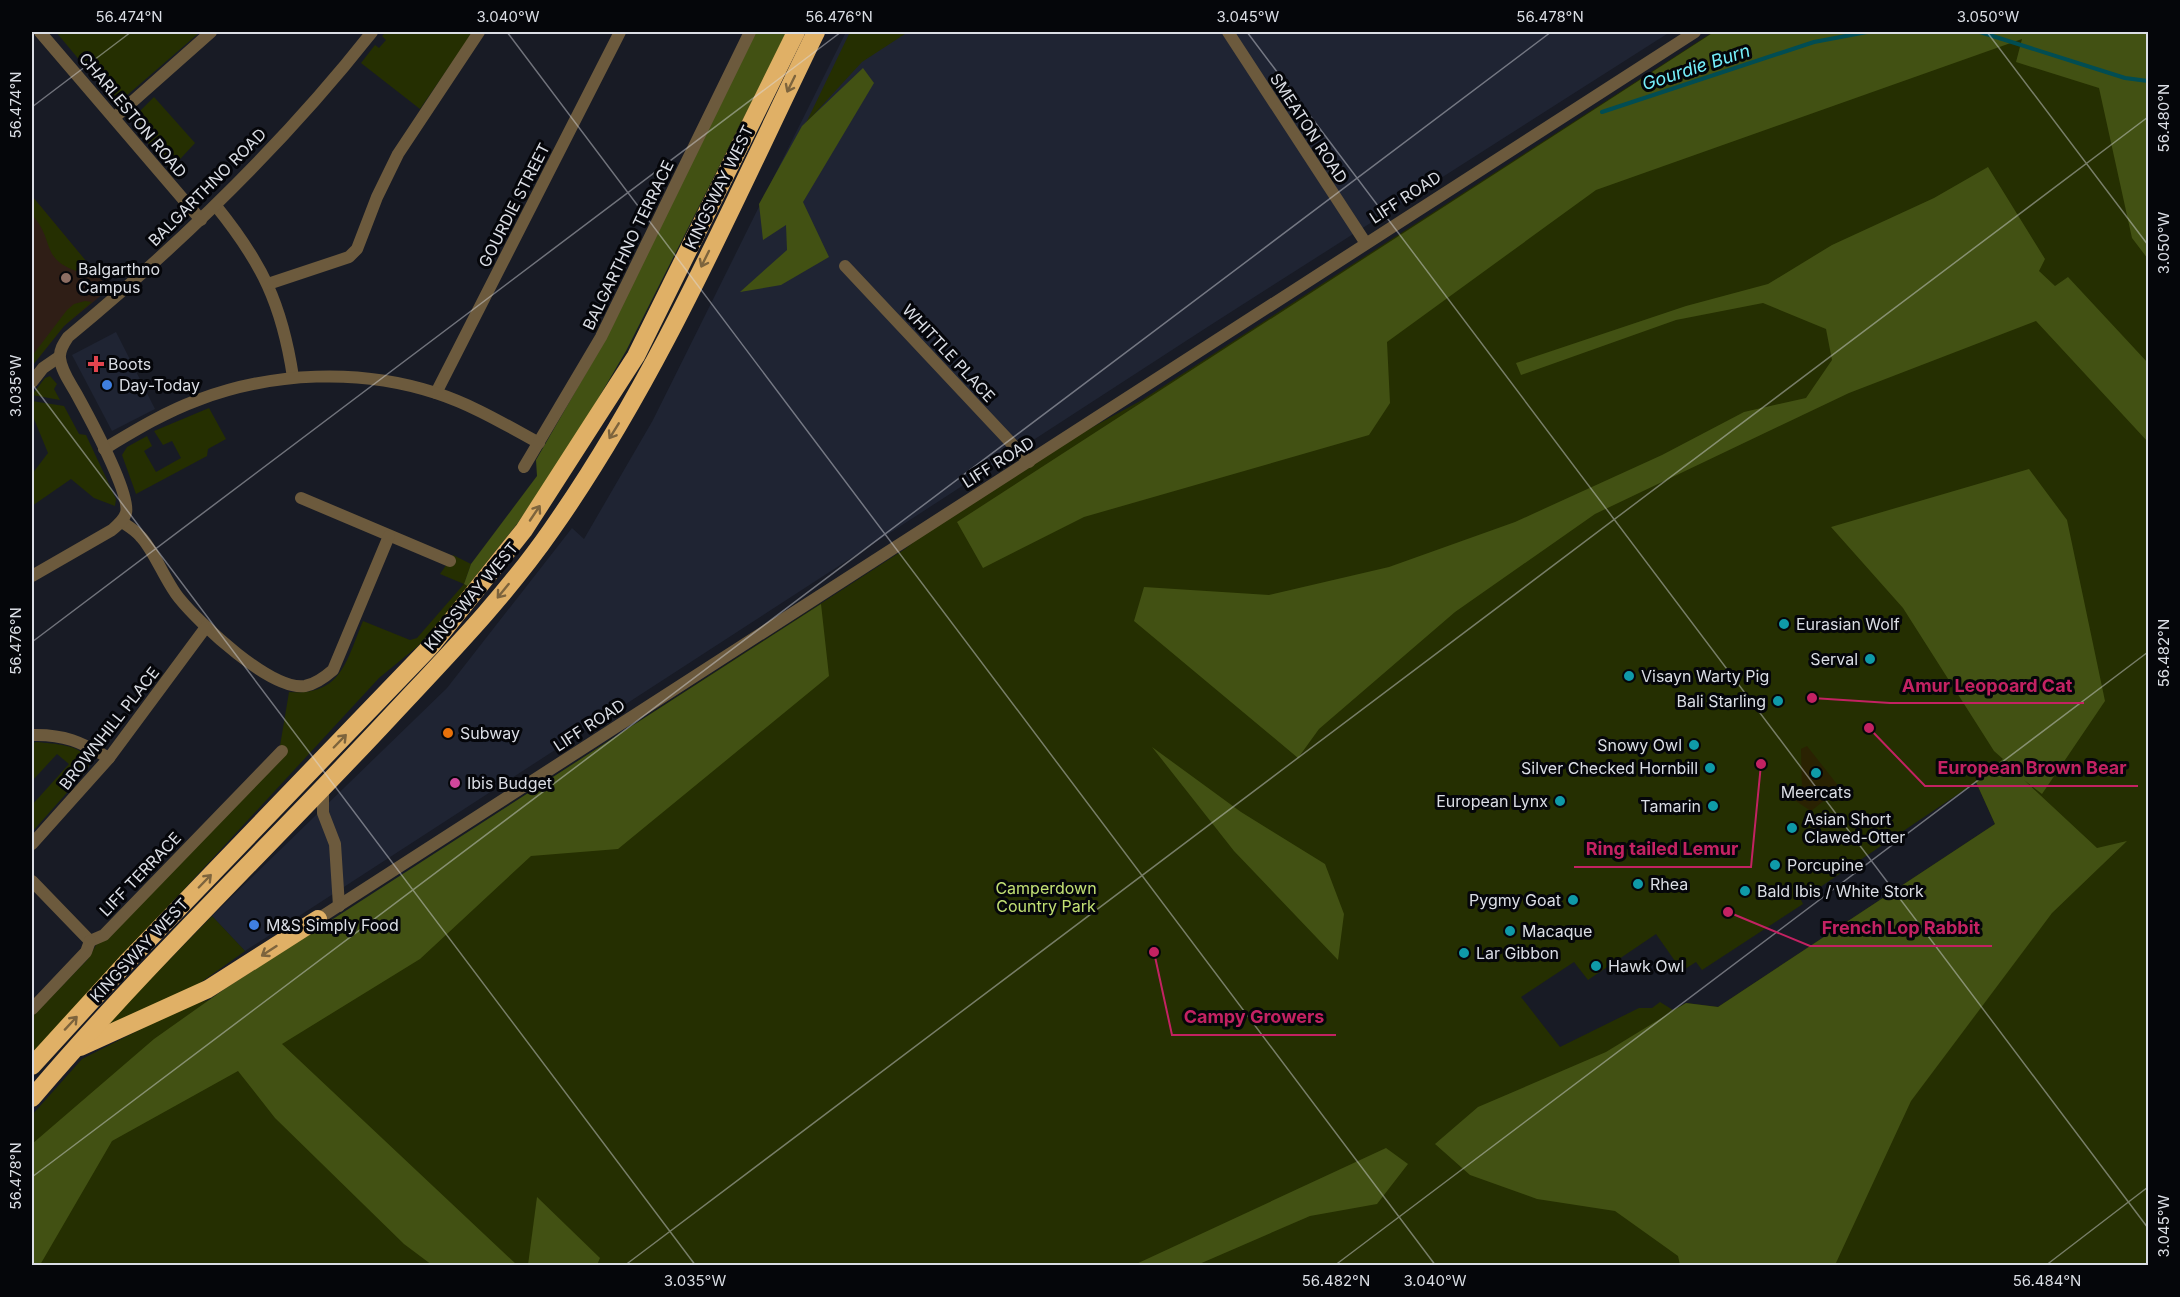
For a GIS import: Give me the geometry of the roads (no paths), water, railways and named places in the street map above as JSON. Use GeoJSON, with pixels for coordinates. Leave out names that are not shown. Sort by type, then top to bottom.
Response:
{"type":"FeatureCollection","features":[{"type":"Feature","properties":{"kind":"highway","name":"KINGSWAY WEST"},"geometry":{"type":"LineString","coordinates":[[32,1066],[126,963],[432,645],[524,530],[636,356],[796,32]]}},
{"type":"Feature","properties":{"kind":"highway","name":"KINGSWAY WEST"},"geometry":{"type":"LineString","coordinates":[[32,1098],[126,990],[323,789],[484,615],[552,530],[648,377],[816,32]]}},
{"type":"Feature","properties":{"kind":"highway"},"geometry":{"type":"LineString","coordinates":[[72,1051],[208,988],[318,919]]}},
{"type":"Feature","properties":{"kind":"street","name":"CHARLESTON ROAD"},"geometry":{"type":"LineString","coordinates":[[40,32],[201,220]]}},
{"type":"Feature","properties":{"kind":"street"},"geometry":{"type":"LineString","coordinates":[[114,118],[211,32]]}},
{"type":"Feature","properties":{"kind":"street","name":"BALGARTHNO ROAD"},"geometry":{"type":"LineString","coordinates":[[32,382],[43,368],[59,357],[68,337],[125,290],[216,206],[315,101],[372,32]]}},
{"type":"Feature","properties":{"kind":"street"},"geometry":{"type":"LineString","coordinates":[[268,284],[349,257],[357,249],[377,197],[398,154],[479,32]]}},
{"type":"Feature","properties":{"kind":"street","name":"GOURDIE STREET"},"geometry":{"type":"LineString","coordinates":[[436,393],[620,32]]}},
{"type":"Feature","properties":{"kind":"street","name":"BALGARTHNO TERRACE"},"geometry":{"type":"LineString","coordinates":[[524,467],[601,337],[750,32]]}},
{"type":"Feature","properties":{"kind":"street","name":"SMEATON ROAD"},"geometry":{"type":"LineString","coordinates":[[1228,32],[1365,242]]}},
{"type":"Feature","properties":{"kind":"street","name":"LIFF ROAD"},"geometry":{"type":"LineString","coordinates":[[318,919],[1029,462],[1365,242],[1695,32]]}},
{"type":"Feature","properties":{"kind":"street"},"geometry":{"type":"LineString","coordinates":[[216,206],[238,232],[268,284],[287,336],[293,377]]}},
{"type":"Feature","properties":{"kind":"street","name":"WHITTLE PLACE"},"geometry":{"type":"LineString","coordinates":[[845,266],[1029,462]]}},
{"type":"Feature","properties":{"kind":"street"},"geometry":{"type":"LineString","coordinates":[[32,576],[112,530],[122,522],[127,512],[126,499],[104,449],[63,371],[59,357]]}},
{"type":"Feature","properties":{"kind":"street"},"geometry":{"type":"LineString","coordinates":[[104,449],[196,400],[244,386],[293,377],[339,377],[380,381],[436,393],[479,411],[539,443]]}},
{"type":"Feature","properties":{"kind":"street"},"geometry":{"type":"LineString","coordinates":[[301,498],[450,561]]}},
{"type":"Feature","properties":{"kind":"street"},"geometry":{"type":"LineString","coordinates":[[122,522],[142,537],[162,575],[179,599],[206,627],[239,655],[268,674],[305,686],[320,681],[333,670],[389,536]]}},
{"type":"Feature","properties":{"kind":"street","name":"BROWNHILL PLACE"},"geometry":{"type":"LineString","coordinates":[[32,844],[109,758],[206,627]]}},
{"type":"Feature","properties":{"kind":"street"},"geometry":{"type":"LineString","coordinates":[[32,735],[52,734],[80,741],[109,758]]}},
{"type":"Feature","properties":{"kind":"street"},"geometry":{"type":"LineString","coordinates":[[263,750],[273,760]]}},
{"type":"Feature","properties":{"kind":"street","name":"LIFF TERRACE"},"geometry":{"type":"LineString","coordinates":[[32,1009],[86,952],[90,941],[104,935],[282,751]]}},
{"type":"Feature","properties":{"kind":"street"},"geometry":{"type":"LineString","coordinates":[[323,789],[323,813],[335,844],[339,906]]}},
{"type":"Feature","properties":{"kind":"street"},"geometry":{"type":"LineString","coordinates":[[32,881],[90,941]]}},
{"type":"Feature","properties":{"kind":"waterway","name":"Gourdie Burn"},"geometry":{"type":"LineString","coordinates":[[1602,112],[1814,42],[1867,32]]}},
{"type":"Feature","properties":{"kind":"waterway","name":"Gourdie Burn"},"geometry":{"type":"LineString","coordinates":[[1980,32],[2125,78],[2148,81]]}},
{"type":"Feature","properties":{"kind":"place","name":"Balgarthno Campus"},"geometry":{"type":"Point","coordinates":[66,278]}},
{"type":"Feature","properties":{"kind":"place","name":"Boots"},"geometry":{"type":"Point","coordinates":[96,364]}},
{"type":"Feature","properties":{"kind":"place","name":"Day-Today"},"geometry":{"type":"Point","coordinates":[107,385]}},
{"type":"Feature","properties":{"kind":"place","name":"Eurasian Wolf"},"geometry":{"type":"Point","coordinates":[1784,624]}},
{"type":"Feature","properties":{"kind":"place","name":"Serval"},"geometry":{"type":"Point","coordinates":[1870,659]}},
{"type":"Feature","properties":{"kind":"place","name":"Visayn Warty Pig"},"geometry":{"type":"Point","coordinates":[1629,676]}},
{"type":"Feature","properties":{"kind":"place","name":"Amur Leopoard Cat"},"geometry":{"type":"Point","coordinates":[1812,698]}},
{"type":"Feature","properties":{"kind":"place","name":"Bali Starling"},"geometry":{"type":"Point","coordinates":[1778,701]}},
{"type":"Feature","properties":{"kind":"place","name":"European Brown Bear"},"geometry":{"type":"Point","coordinates":[1869,728]}},
{"type":"Feature","properties":{"kind":"place","name":"Subway"},"geometry":{"type":"Point","coordinates":[448,733]}},
{"type":"Feature","properties":{"kind":"place","name":"Snowy Owl"},"geometry":{"type":"Point","coordinates":[1694,745]}},
{"type":"Feature","properties":{"kind":"place","name":"Ring tailed Lemur"},"geometry":{"type":"Point","coordinates":[1761,764]}},
{"type":"Feature","properties":{"kind":"place","name":"Silver Checked Hornbill"},"geometry":{"type":"Point","coordinates":[1710,768]}},
{"type":"Feature","properties":{"kind":"place","name":"Meercats"},"geometry":{"type":"Point","coordinates":[1816,773]}},
{"type":"Feature","properties":{"kind":"place","name":"Ibis Budget"},"geometry":{"type":"Point","coordinates":[455,783]}},
{"type":"Feature","properties":{"kind":"place","name":"European Lynx"},"geometry":{"type":"Point","coordinates":[1560,801]}},
{"type":"Feature","properties":{"kind":"place","name":"Tamarin"},"geometry":{"type":"Point","coordinates":[1713,806]}},
{"type":"Feature","properties":{"kind":"place","name":"Asian Short Clawed-Otter"},"geometry":{"type":"Point","coordinates":[1792,828]}},
{"type":"Feature","properties":{"kind":"place","name":"Porcupine"},"geometry":{"type":"Point","coordinates":[1775,865]}},
{"type":"Feature","properties":{"kind":"place","name":"Rhea"},"geometry":{"type":"Point","coordinates":[1638,884]}},
{"type":"Feature","properties":{"kind":"place","name":"Bald Ibis / White Stork"},"geometry":{"type":"Point","coordinates":[1745,891]}},
{"type":"Feature","properties":{"kind":"place","name":"Pygmy Goat"},"geometry":{"type":"Point","coordinates":[1573,900]}},
{"type":"Feature","properties":{"kind":"place","name":"French Lop Rabbit"},"geometry":{"type":"Point","coordinates":[1728,912]}},
{"type":"Feature","properties":{"kind":"place","name":"M&S Simply Food"},"geometry":{"type":"Point","coordinates":[254,925]}},
{"type":"Feature","properties":{"kind":"place","name":"Macaque"},"geometry":{"type":"Point","coordinates":[1510,931]}},
{"type":"Feature","properties":{"kind":"place","name":"Campy Growers"},"geometry":{"type":"Point","coordinates":[1154,952]}},
{"type":"Feature","properties":{"kind":"place","name":"Lar Gibbon"},"geometry":{"type":"Point","coordinates":[1464,953]}},
{"type":"Feature","properties":{"kind":"place","name":"Hawk Owl"},"geometry":{"type":"Point","coordinates":[1596,966]}},
{"type":"Feature","properties":{"kind":"park label","name":"Camperdown Country Park"},"geometry":{"type":"Point","coordinates":[1046,897]}}]}
